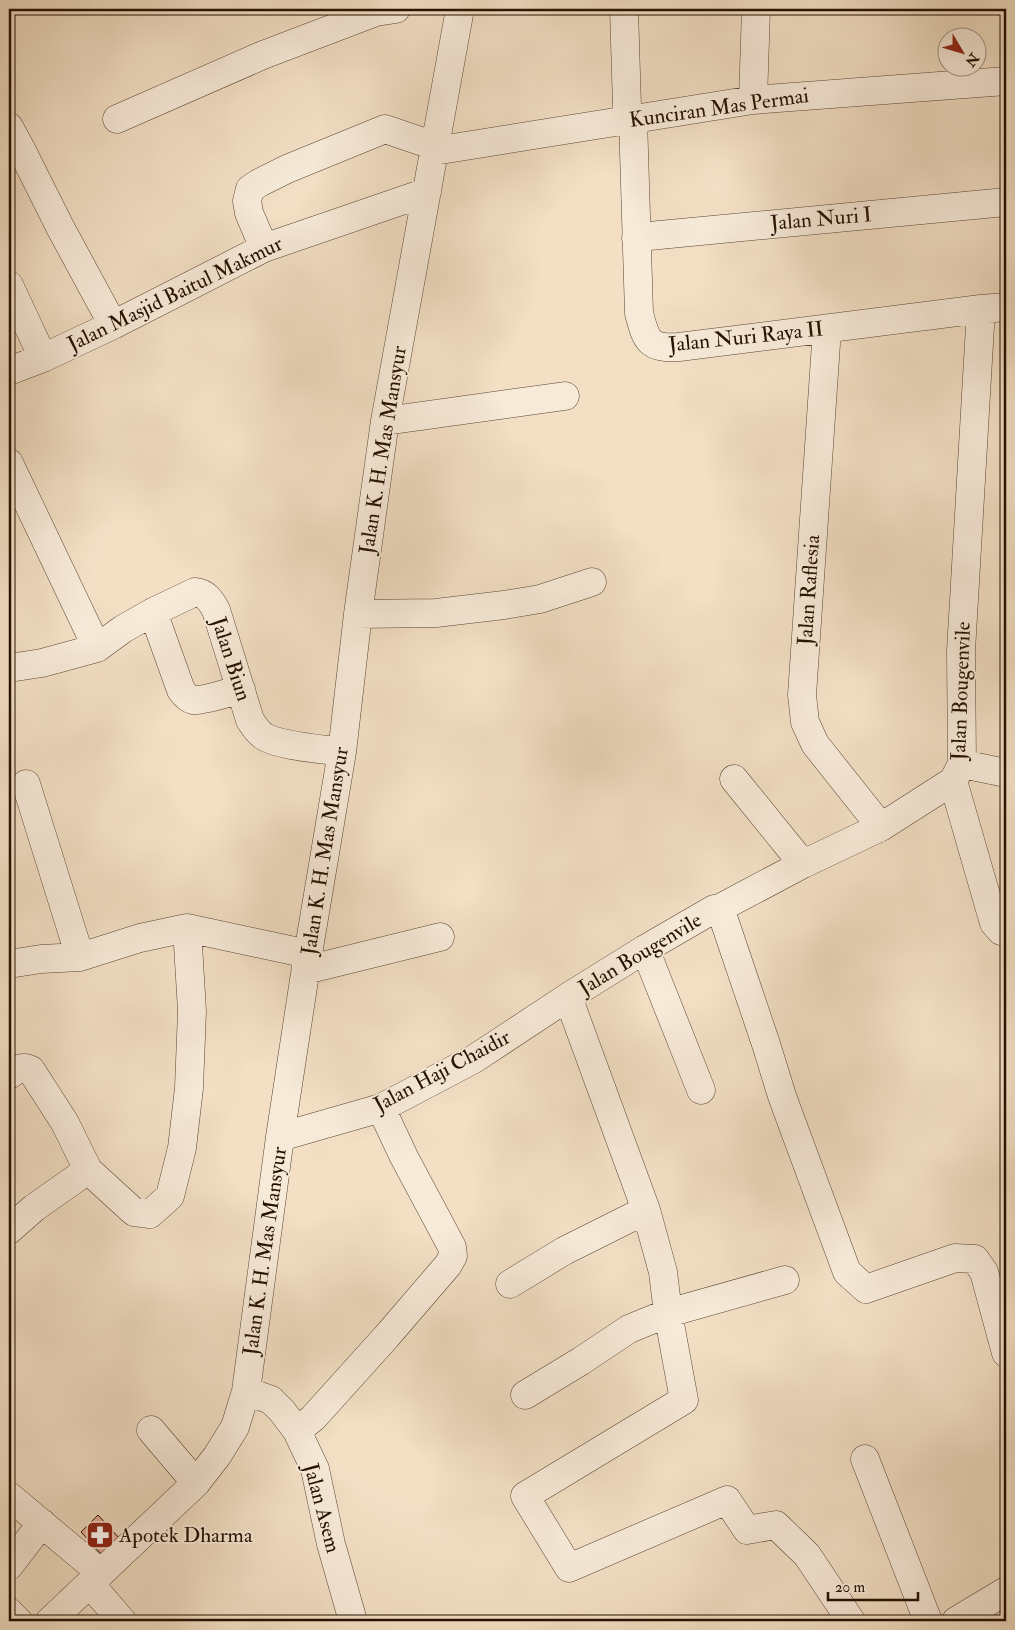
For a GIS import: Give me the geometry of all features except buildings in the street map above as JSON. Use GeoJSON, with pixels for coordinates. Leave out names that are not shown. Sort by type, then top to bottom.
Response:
{"type":"FeatureCollection","features":[{"type":"Feature","properties":{"kind":"street"},"geometry":{"type":"LineString","coordinates":[[117,119],[263,55],[376,12],[396,9]]}},
{"type":"Feature","properties":{"kind":"street","name":"Jalan K. H. Mas Mansyur"},"geometry":{"type":"LineString","coordinates":[[50,1621],[196,1483],[217,1456],[235,1427],[246,1390],[280,1137],[342,752],[358,614],[385,421],[460,9]]}},
{"type":"Feature","properties":{"kind":"street","name":"Jalan Nuri Raya II"},"geometry":{"type":"LineString","coordinates":[[624,9],[627,107],[633,119],[639,312],[643,331],[650,342],[663,348],[994,308]]}},
{"type":"Feature","properties":{"kind":"street"},"geometry":{"type":"LineString","coordinates":[[753,100],[756,9]]}},
{"type":"Feature","properties":{"kind":"street","name":"Kunciran Mas Permai"},"geometry":{"type":"LineString","coordinates":[[434,148],[753,100],[1006,81]]}},
{"type":"Feature","properties":{"kind":"street"},"geometry":{"type":"LineString","coordinates":[[9,128],[113,325]]}},
{"type":"Feature","properties":{"kind":"street"},"geometry":{"type":"LineString","coordinates":[[264,248],[246,201],[250,189],[259,183],[287,169],[385,129],[434,148]]}},
{"type":"Feature","properties":{"kind":"street","name":"Jalan Masjid Baitul Makmur"},"geometry":{"type":"LineString","coordinates":[[9,371],[43,358],[113,325],[264,248],[427,192]]}},
{"type":"Feature","properties":{"kind":"street","name":"Jalan Nuri I"},"geometry":{"type":"LineString","coordinates":[[636,238],[1006,202]]}},
{"type":"Feature","properties":{"kind":"street"},"geometry":{"type":"LineString","coordinates":[[9,285],[43,358]]}},
{"type":"Feature","properties":{"kind":"street","name":"Jalan Bougenvile"},"geometry":{"type":"LineString","coordinates":[[568,997],[714,909],[720,908],[803,864],[881,827],[958,772],[961,651],[994,308]]}},
{"type":"Feature","properties":{"kind":"street","name":"Jalan Raflesia"},"geometry":{"type":"LineString","coordinates":[[827,329],[802,695],[805,722],[815,744],[881,827]]}},
{"type":"Feature","properties":{"kind":"street"},"geometry":{"type":"LineString","coordinates":[[385,421],[565,396]]}},
{"type":"Feature","properties":{"kind":"street"},"geometry":{"type":"LineString","coordinates":[[9,463],[97,648]]}},
{"type":"Feature","properties":{"kind":"street"},"geometry":{"type":"LineString","coordinates":[[358,614],[436,614],[504,606],[540,599],[592,582]]}},
{"type":"Feature","properties":{"kind":"street","name":"Jalan Biun"},"geometry":{"type":"LineString","coordinates":[[9,668],[42,663],[97,648],[123,629],[153,612],[195,592],[202,593],[216,610],[250,720],[257,731],[265,737],[278,742],[342,752]]}},
{"type":"Feature","properties":{"kind":"street"},"geometry":{"type":"LineString","coordinates":[[153,612],[180,690],[186,696],[192,700],[201,699],[241,689]]}},
{"type":"Feature","properties":{"kind":"street"},"geometry":{"type":"LineString","coordinates":[[1006,773],[958,772],[994,922],[1001,931],[1006,932]]}},
{"type":"Feature","properties":{"kind":"street"},"geometry":{"type":"LineString","coordinates":[[734,779],[803,864]]}},
{"type":"Feature","properties":{"kind":"street"},"geometry":{"type":"LineString","coordinates":[[26,784],[80,957]]}},
{"type":"Feature","properties":{"kind":"street"},"geometry":{"type":"LineString","coordinates":[[720,908],[782,1096],[847,1272],[866,1289],[956,1258],[974,1260],[984,1272],[1006,1353]]}},
{"type":"Feature","properties":{"kind":"street"},"geometry":{"type":"LineString","coordinates":[[9,1075],[20,1068],[26,1067],[31,1070],[65,1122],[88,1170],[134,1212],[150,1214],[170,1196],[182,1148],[189,1088],[192,1011],[187,928]]}},
{"type":"Feature","properties":{"kind":"street"},"geometry":{"type":"LineString","coordinates":[[9,964],[41,959],[80,957],[140,938],[187,928],[307,962],[440,936]]}},
{"type":"Feature","properties":{"kind":"street"},"geometry":{"type":"LineString","coordinates":[[645,949],[701,1090]]}},
{"type":"Feature","properties":{"kind":"street"},"geometry":{"type":"LineString","coordinates":[[568,997],[646,1210],[663,1272],[668,1313],[684,1400],[525,1496],[569,1568],[727,1500],[747,1530],[776,1525],[807,1556],[851,1621]]}},
{"type":"Feature","properties":{"kind":"street","name":"Jalan Haji Chaidir"},"geometry":{"type":"LineString","coordinates":[[280,1137],[381,1108],[474,1059],[568,997]]}},
{"type":"Feature","properties":{"kind":"street"},"geometry":{"type":"LineString","coordinates":[[296,1431],[313,1418],[387,1336],[448,1265],[453,1256],[452,1247],[404,1157],[381,1108]]}},
{"type":"Feature","properties":{"kind":"street"},"geometry":{"type":"LineString","coordinates":[[9,1230],[34,1208],[88,1170]]}},
{"type":"Feature","properties":{"kind":"street"},"geometry":{"type":"LineString","coordinates":[[510,1284],[564,1251],[646,1210]]}},
{"type":"Feature","properties":{"kind":"street"},"geometry":{"type":"LineString","coordinates":[[525,1395],[629,1329],[668,1313],[785,1280]]}},
{"type":"Feature","properties":{"kind":"street","name":"Jalan Asem"},"geometry":{"type":"LineString","coordinates":[[246,1390],[271,1400],[282,1411],[296,1431],[315,1469],[332,1544],[353,1621]]}},
{"type":"Feature","properties":{"kind":"street"},"geometry":{"type":"LineString","coordinates":[[151,1430],[196,1483]]}},
{"type":"Feature","properties":{"kind":"street"},"geometry":{"type":"LineString","coordinates":[[865,1459],[928,1621]]}},
{"type":"Feature","properties":{"kind":"street"},"geometry":{"type":"LineString","coordinates":[[9,1496],[42,1523],[95,1579],[122,1621]]}},
{"type":"Feature","properties":{"kind":"street"},"geometry":{"type":"LineString","coordinates":[[9,1566],[42,1523]]}},
{"type":"Feature","properties":{"kind":"street"},"geometry":{"type":"LineString","coordinates":[[956,1621],[1006,1591]]}},
{"type":"Feature","properties":{"kind":"street"},"geometry":{"type":"LineString","coordinates":[[9,1612],[18,1621]]}},
{"type":"Feature","properties":{"kind":"place","name":"Apotek Dharma"},"geometry":{"type":"Point","coordinates":[100,1535]}}]}
